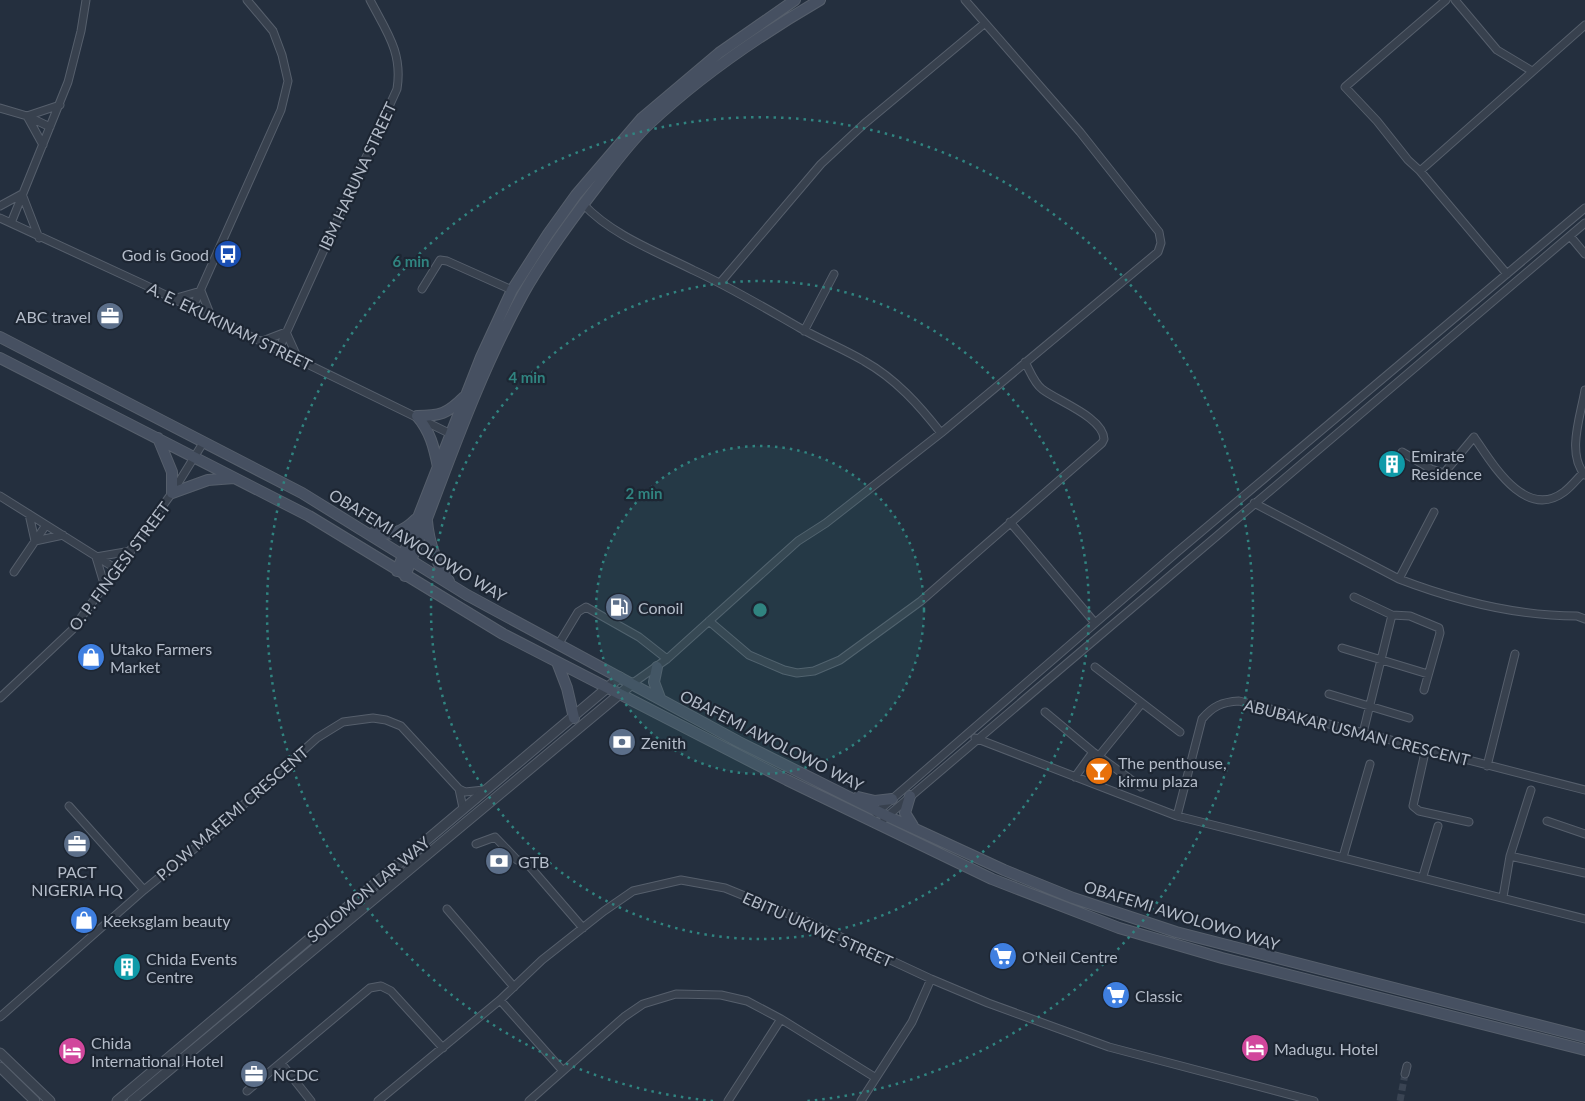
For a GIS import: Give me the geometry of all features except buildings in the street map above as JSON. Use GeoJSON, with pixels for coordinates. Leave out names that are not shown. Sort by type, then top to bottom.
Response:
{"type":"FeatureCollection","features":[{"type":"Feature","properties":{"kind":"main road"},"geometry":{"type":"LineString","coordinates":[[453,586],[436,559],[423,516],[438,468],[522,296],[557,238],[663,106],[719,52],[795,0]]}},
{"type":"Feature","properties":{"kind":"main road"},"geometry":{"type":"LineString","coordinates":[[401,574],[455,435],[466,394],[481,357],[512,290],[576,195],[642,118],[663,106],[785,20],[820,0]]}},
{"type":"Feature","properties":{"kind":"main road","name":"OBAFEMI AWOLOWO WAY"},"geometry":{"type":"LineString","coordinates":[[0,337],[278,480],[368,532],[453,586],[558,645],[633,683],[739,742],[882,813],[1039,885],[1146,923],[1237,949],[1585,1037]]}},
{"type":"Feature","properties":{"kind":"main road","name":"OBAFEMI AWOLOWO WAY"},"geometry":{"type":"LineString","coordinates":[[0,358],[309,516],[475,619],[872,822],[992,880],[1120,928],[1222,958],[1585,1050]]}},
{"type":"Feature","properties":{"kind":"main road"},"geometry":{"type":"LineString","coordinates":[[416,416],[436,416],[448,412],[466,394]]}},
{"type":"Feature","properties":{"kind":"main road"},"geometry":{"type":"LineString","coordinates":[[416,416],[426,426],[431,436],[438,468]]}},
{"type":"Feature","properties":{"kind":"main road"},"geometry":{"type":"LineString","coordinates":[[158,438],[172,472],[172,493],[208,480],[235,478]]}},
{"type":"Feature","properties":{"kind":"main road"},"geometry":{"type":"LineString","coordinates":[[368,532],[384,535],[396,534],[423,516]]}},
{"type":"Feature","properties":{"kind":"main road"},"geometry":{"type":"LineString","coordinates":[[557,662],[568,688],[574,718]]}},
{"type":"Feature","properties":{"kind":"main road"},"geometry":{"type":"LineString","coordinates":[[657,667],[654,682],[661,699]]}},
{"type":"Feature","properties":{"kind":"main road"},"geometry":{"type":"LineString","coordinates":[[839,792],[875,800],[892,799]]}},
{"type":"Feature","properties":{"kind":"main road"},"geometry":{"type":"LineString","coordinates":[[910,796],[905,813],[910,823],[918,830]]}},
{"type":"Feature","properties":{"kind":"street"},"geometry":{"type":"LineString","coordinates":[[11,223],[60,105],[73,67],[86,0]]}},
{"type":"Feature","properties":{"kind":"street"},"geometry":{"type":"LineString","coordinates":[[192,309],[281,110],[288,81],[282,55],[273,31],[247,0]]}},
{"type":"Feature","properties":{"kind":"street","name":"IBM HARUNA STREET"},"geometry":{"type":"LineString","coordinates":[[278,351],[397,89],[400,71],[397,51],[370,0]]}},
{"type":"Feature","properties":{"kind":"street"},"geometry":{"type":"LineString","coordinates":[[633,683],[667,659],[798,542],[826,523],[941,434],[1158,252],[1161,237],[1080,132],[965,0]]}},
{"type":"Feature","properties":{"kind":"street"},"geometry":{"type":"LineString","coordinates":[[1446,0],[1345,87],[1378,121],[1408,160],[1420,171],[1507,274]]}},
{"type":"Feature","properties":{"kind":"street"},"geometry":{"type":"LineString","coordinates":[[1455,0],[1497,50],[1532,71]]}},
{"type":"Feature","properties":{"kind":"street"},"geometry":{"type":"LineString","coordinates":[[720,282],[821,164],[864,124],[985,23]]}},
{"type":"Feature","properties":{"kind":"street"},"geometry":{"type":"LineString","coordinates":[[1420,171],[1585,25]]}},
{"type":"Feature","properties":{"kind":"street"},"geometry":{"type":"LineString","coordinates":[[27,116],[60,105]]}},
{"type":"Feature","properties":{"kind":"street"},"geometry":{"type":"LineString","coordinates":[[0,108],[27,116],[50,127]]}},
{"type":"Feature","properties":{"kind":"street"},"geometry":{"type":"LineString","coordinates":[[27,116],[43,145]]}},
{"type":"Feature","properties":{"kind":"street"},"geometry":{"type":"LineString","coordinates":[[0,206],[22,194]]}},
{"type":"Feature","properties":{"kind":"street"},"geometry":{"type":"LineString","coordinates":[[22,194],[39,238]]}},
{"type":"Feature","properties":{"kind":"street"},"geometry":{"type":"LineString","coordinates":[[583,204],[596,218],[627,237],[720,282],[804,331],[864,361],[897,384],[920,406],[941,434]]}},
{"type":"Feature","properties":{"kind":"street"},"geometry":{"type":"LineString","coordinates":[[872,822],[882,813],[892,799],[1095,623],[1585,208]]}},
{"type":"Feature","properties":{"kind":"street","name":"A. E. EKUKINAM STREET"},"geometry":{"type":"LineString","coordinates":[[0,218],[455,435]]}},
{"type":"Feature","properties":{"kind":"street"},"geometry":{"type":"LineString","coordinates":[[872,822],[882,813],[910,796],[1585,223]]}},
{"type":"Feature","properties":{"kind":"street"},"geometry":{"type":"LineString","coordinates":[[1570,236],[1585,254]]}},
{"type":"Feature","properties":{"kind":"street"},"geometry":{"type":"LineString","coordinates":[[1550,238],[1558,247]]}},
{"type":"Feature","properties":{"kind":"street"},"geometry":{"type":"LineString","coordinates":[[422,290],[440,260],[447,261],[512,290]]}},
{"type":"Feature","properties":{"kind":"street"},"geometry":{"type":"LineString","coordinates":[[804,331],[834,274]]}},
{"type":"Feature","properties":{"kind":"street"},"geometry":{"type":"LineString","coordinates":[[173,299],[201,291]]}},
{"type":"Feature","properties":{"kind":"street"},"geometry":{"type":"LineString","coordinates":[[201,291],[212,318]]}},
{"type":"Feature","properties":{"kind":"street"},"geometry":{"type":"LineString","coordinates":[[260,342],[286,332],[300,361]]}},
{"type":"Feature","properties":{"kind":"street"},"geometry":{"type":"LineString","coordinates":[[709,621],[749,656],[798,673],[814,671],[840,660],[921,600],[1102,443],[1104,439],[1099,427],[1090,418],[1042,389],[1025,362]]}},
{"type":"Feature","properties":{"kind":"street"},"geometry":{"type":"LineString","coordinates":[[1402,452],[1431,469],[1444,473],[1474,437],[1510,485],[1526,497],[1544,500],[1562,493],[1584,474],[1578,468],[1575,447],[1585,390]]}},
{"type":"Feature","properties":{"kind":"street","name":"O. P. FINGESI STREET"},"geometry":{"type":"LineString","coordinates":[[0,698],[72,630],[118,570],[172,493],[203,443]]}},
{"type":"Feature","properties":{"kind":"street"},"geometry":{"type":"LineString","coordinates":[[0,496],[118,570]]}},
{"type":"Feature","properties":{"kind":"street"},"geometry":{"type":"LineString","coordinates":[[1254,503],[1399,579],[1503,608],[1576,616],[1585,620]]}},
{"type":"Feature","properties":{"kind":"street"},"geometry":{"type":"LineString","coordinates":[[1399,579],[1434,512]]}},
{"type":"Feature","properties":{"kind":"street"},"geometry":{"type":"LineString","coordinates":[[29,514],[35,541]]}},
{"type":"Feature","properties":{"kind":"street"},"geometry":{"type":"LineString","coordinates":[[1010,522],[1095,623]]}},
{"type":"Feature","properties":{"kind":"street"},"geometry":{"type":"LineString","coordinates":[[14,572],[46,524]]}},
{"type":"Feature","properties":{"kind":"street"},"geometry":{"type":"LineString","coordinates":[[35,541],[63,535]]}},
{"type":"Feature","properties":{"kind":"street"},"geometry":{"type":"LineString","coordinates":[[96,557],[131,551]]}},
{"type":"Feature","properties":{"kind":"street"},"geometry":{"type":"LineString","coordinates":[[96,557],[105,587]]}},
{"type":"Feature","properties":{"kind":"street"},"geometry":{"type":"LineString","coordinates":[[1354,597],[1392,615],[1410,616],[1439,628],[1424,690]]}},
{"type":"Feature","properties":{"kind":"street"},"geometry":{"type":"LineString","coordinates":[[558,645],[578,612],[586,607],[639,637],[667,659]]}},
{"type":"Feature","properties":{"kind":"street"},"geometry":{"type":"LineString","coordinates":[[1363,734],[1392,615]]}},
{"type":"Feature","properties":{"kind":"street"},"geometry":{"type":"LineString","coordinates":[[1342,648],[1428,674]]}},
{"type":"Feature","properties":{"kind":"street"},"geometry":{"type":"LineString","coordinates":[[1488,766],[1516,654]]}},
{"type":"Feature","properties":{"kind":"street"},"geometry":{"type":"LineString","coordinates":[[1095,667],[1180,732]]}},
{"type":"Feature","properties":{"kind":"street","name":"SOLOMON LAR WAY"},"geometry":{"type":"LineString","coordinates":[[117,1101],[484,790],[574,718],[620,677]]}},
{"type":"Feature","properties":{"kind":"street","name":"SOLOMON LAR WAY"},"geometry":{"type":"LineString","coordinates":[[132,1101],[633,683]]}},
{"type":"Feature","properties":{"kind":"street"},"geometry":{"type":"LineString","coordinates":[[1330,694],[1409,718]]}},
{"type":"Feature","properties":{"kind":"street","name":"ABUBAKAR USMAN CRESCENT"},"geometry":{"type":"LineString","coordinates":[[1177,816],[1202,719],[1211,708],[1227,701],[1239,701],[1585,790]]}},
{"type":"Feature","properties":{"kind":"street"},"geometry":{"type":"LineString","coordinates":[[1074,777],[1142,703]]}},
{"type":"Feature","properties":{"kind":"street"},"geometry":{"type":"LineString","coordinates":[[1045,712],[1096,754],[1141,787]]}},
{"type":"Feature","properties":{"kind":"street","name":"P.O.W MAFEMI CRESCENT"},"geometry":{"type":"LineString","coordinates":[[0,1017],[144,890],[200,844],[317,738],[343,722],[373,718],[386,720],[401,726],[459,789]]}},
{"type":"Feature","properties":{"kind":"street"},"geometry":{"type":"LineString","coordinates":[[968,735],[1177,816],[1423,876],[1585,919]]}},
{"type":"Feature","properties":{"kind":"street"},"geometry":{"type":"LineString","coordinates":[[1426,748],[1412,806],[1419,811],[1469,822]]}},
{"type":"Feature","properties":{"kind":"street"},"geometry":{"type":"LineString","coordinates":[[1344,857],[1370,764]]}},
{"type":"Feature","properties":{"kind":"street"},"geometry":{"type":"LineString","coordinates":[[459,789],[465,792],[484,790]]}},
{"type":"Feature","properties":{"kind":"street"},"geometry":{"type":"LineString","coordinates":[[459,789],[463,808]]}},
{"type":"Feature","properties":{"kind":"street"},"geometry":{"type":"LineString","coordinates":[[1502,897],[1510,856],[1531,790]]}},
{"type":"Feature","properties":{"kind":"street"},"geometry":{"type":"LineString","coordinates":[[70,806],[144,890]]}},
{"type":"Feature","properties":{"kind":"street"},"geometry":{"type":"LineString","coordinates":[[1547,821],[1585,834]]}},
{"type":"Feature","properties":{"kind":"street"},"geometry":{"type":"LineString","coordinates":[[1423,876],[1438,826]]}},
{"type":"Feature","properties":{"kind":"street"},"geometry":{"type":"LineString","coordinates":[[476,844],[495,837],[517,860],[525,862],[583,928]]}},
{"type":"Feature","properties":{"kind":"street"},"geometry":{"type":"LineString","coordinates":[[1510,856],[1585,873]]}},
{"type":"Feature","properties":{"kind":"street","name":"EBITU UKIWE STREET"},"geometry":{"type":"LineString","coordinates":[[378,1101],[500,1000],[542,960],[633,891],[681,880],[696,881],[725,888],[811,923],[931,979],[988,1003],[1109,1047],[1314,1101]]}},
{"type":"Feature","properties":{"kind":"street"},"geometry":{"type":"LineString","coordinates":[[447,909],[514,987]]}},
{"type":"Feature","properties":{"kind":"street"},"geometry":{"type":"LineString","coordinates":[[861,1101],[912,1022],[931,979]]}},
{"type":"Feature","properties":{"kind":"street"},"geometry":{"type":"LineString","coordinates":[[247,1091],[370,988],[381,986],[392,991],[443,1048]]}},
{"type":"Feature","properties":{"kind":"street"},"geometry":{"type":"LineString","coordinates":[[529,1101],[624,1017],[643,1004],[676,994],[722,995],[747,1001],[781,1019],[876,1078]]}},
{"type":"Feature","properties":{"kind":"street"},"geometry":{"type":"LineString","coordinates":[[500,1000],[563,1071]]}},
{"type":"Feature","properties":{"kind":"street"},"geometry":{"type":"LineString","coordinates":[[728,1101],[781,1019]]}},
{"type":"Feature","properties":{"kind":"street"},"geometry":{"type":"LineString","coordinates":[[0,1053],[50,1101]]}},
{"type":"Feature","properties":{"kind":"street"},"geometry":{"type":"LineString","coordinates":[[281,1063],[311,1101]]}},
{"type":"Feature","properties":{"kind":"street"},"geometry":{"type":"LineString","coordinates":[[1405,1074],[1407,1066]]}},
{"type":"Feature","properties":{"kind":"street"},"geometry":{"type":"LineString","coordinates":[[0,1067],[33,1100]]}},
{"type":"Feature","properties":{"kind":"tunnel"},"geometry":{"type":"LineString","coordinates":[[1400,1101],[1405,1074]]}},
{"type":"Feature","properties":{"kind":"place","name":"God is Good"},"geometry":{"type":"Point","coordinates":[228,254]}},
{"type":"Feature","properties":{"kind":"place","name":"ABC travel"},"geometry":{"type":"Point","coordinates":[110,316]}},
{"type":"Feature","properties":{"kind":"place","name":"Emirate Residence"},"geometry":{"type":"Point","coordinates":[1392,464]}},
{"type":"Feature","properties":{"kind":"place","name":"Conoil"},"geometry":{"type":"Point","coordinates":[619,607]}},
{"type":"Feature","properties":{"kind":"place","name":"Utako Farmers Market"},"geometry":{"type":"Point","coordinates":[91,657]}},
{"type":"Feature","properties":{"kind":"place","name":"Zenith"},"geometry":{"type":"Point","coordinates":[622,742]}},
{"type":"Feature","properties":{"kind":"place","name":"The penthouse, kirmu plaza"},"geometry":{"type":"Point","coordinates":[1099,771]}},
{"type":"Feature","properties":{"kind":"place","name":"PACT NIGERIA HQ"},"geometry":{"type":"Point","coordinates":[77,844]}},
{"type":"Feature","properties":{"kind":"place","name":"GTB"},"geometry":{"type":"Point","coordinates":[499,861]}},
{"type":"Feature","properties":{"kind":"place","name":"Keeksglam beauty"},"geometry":{"type":"Point","coordinates":[84,920]}},
{"type":"Feature","properties":{"kind":"place","name":"O'Neil Centre"},"geometry":{"type":"Point","coordinates":[1003,956]}},
{"type":"Feature","properties":{"kind":"place","name":"Chida Events Centre"},"geometry":{"type":"Point","coordinates":[127,967]}},
{"type":"Feature","properties":{"kind":"place","name":"Classic"},"geometry":{"type":"Point","coordinates":[1116,995]}},
{"type":"Feature","properties":{"kind":"place","name":"Madugu. Hotel"},"geometry":{"type":"Point","coordinates":[1255,1048]}},
{"type":"Feature","properties":{"kind":"place","name":"Chida International Hotel"},"geometry":{"type":"Point","coordinates":[72,1051]}},
{"type":"Feature","properties":{"kind":"place","name":"NCDC"},"geometry":{"type":"Point","coordinates":[254,1074]}}]}
